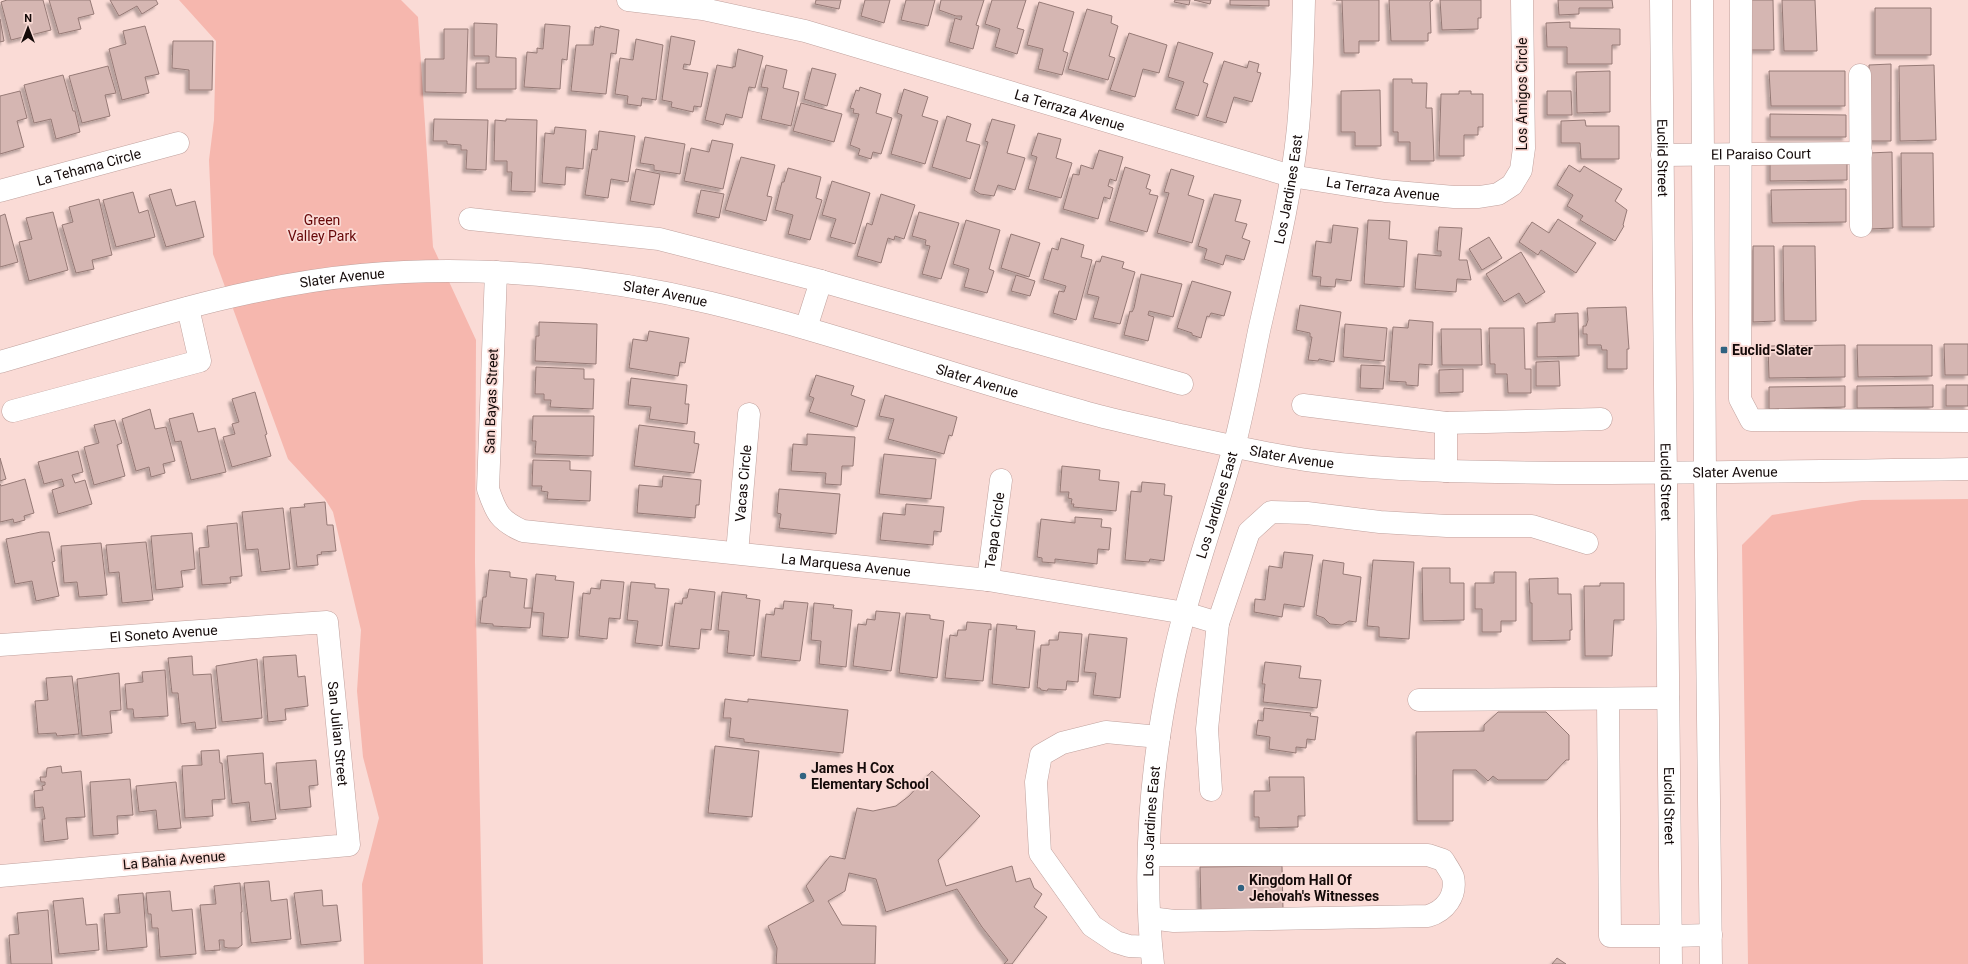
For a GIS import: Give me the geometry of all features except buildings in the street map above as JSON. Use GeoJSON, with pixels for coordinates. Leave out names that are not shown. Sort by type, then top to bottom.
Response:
{"type":"FeatureCollection","features":[{"type":"Feature","properties":{"kind":"street","name":"La Terraza Avenue"},"geometry":{"type":"LineString","coordinates":[[628,0],[703,9],[805,31],[1291,176],[1385,191],[1454,197],[1479,197],[1498,194],[1512,185]]}},
{"type":"Feature","properties":{"kind":"street","name":"Los Jardines East"},"geometry":{"type":"LineString","coordinates":[[1152,955],[1149,855],[1152,792],[1159,737],[1171,668],[1185,614],[1234,447],[1281,232],[1298,129],[1304,0]]}},
{"type":"Feature","properties":{"kind":"street","name":"Los Amigos Circle"},"geometry":{"type":"LineString","coordinates":[[1512,185],[1521,170],[1524,148],[1522,0]]}},
{"type":"Feature","properties":{"kind":"street","name":"Euclid Street"},"geometry":{"type":"LineString","coordinates":[[1660,0],[1671,964]]}},
{"type":"Feature","properties":{"kind":"street"},"geometry":{"type":"LineString","coordinates":[[1702,0],[1705,473],[1711,964]]}},
{"type":"Feature","properties":{"kind":"street"},"geometry":{"type":"LineString","coordinates":[[1741,0],[1740,399],[1751,420],[1968,421]]}},
{"type":"Feature","properties":{"kind":"street"},"geometry":{"type":"LineString","coordinates":[[1860,75],[1861,226]]}},
{"type":"Feature","properties":{"kind":"street","name":"La Tehama Circle"},"geometry":{"type":"LineString","coordinates":[[0,191],[178,143]]}},
{"type":"Feature","properties":{"kind":"street","name":"El Paraiso Court"},"geometry":{"type":"LineString","coordinates":[[1662,155],[1860,152]]}},
{"type":"Feature","properties":{"kind":"street"},"geometry":{"type":"LineString","coordinates":[[470,219],[659,239],[822,281],[1182,384]]}},
{"type":"Feature","properties":{"kind":"street","name":"Slater Avenue"},"geometry":{"type":"LineString","coordinates":[[0,362],[231,296],[361,275],[420,272],[496,272],[607,283],[706,302],[806,328],[1089,414],[1234,447],[1313,461],[1376,467],[1446,471],[1705,473],[1968,469]]}},
{"type":"Feature","properties":{"kind":"street","name":"San Bayas Street"},"geometry":{"type":"LineString","coordinates":[[496,272],[488,489],[494,507],[507,524]]}},
{"type":"Feature","properties":{"kind":"street"},"geometry":{"type":"LineString","coordinates":[[806,328],[822,281]]}},
{"type":"Feature","properties":{"kind":"street"},"geometry":{"type":"LineString","coordinates":[[13,411],[200,361],[188,308]]}},
{"type":"Feature","properties":{"kind":"street"},"geometry":{"type":"LineString","coordinates":[[1303,405],[1446,423],[1601,419]]}},
{"type":"Feature","properties":{"kind":"street","name":"Vacas Circle"},"geometry":{"type":"LineString","coordinates":[[737,553],[749,414]]}},
{"type":"Feature","properties":{"kind":"street"},"geometry":{"type":"LineString","coordinates":[[1446,423],[1446,471]]}},
{"type":"Feature","properties":{"kind":"street","name":"Teapa Circle"},"geometry":{"type":"LineString","coordinates":[[988,580],[1001,480]]}},
{"type":"Feature","properties":{"kind":"street"},"geometry":{"type":"LineString","coordinates":[[1211,790],[1207,729],[1218,622],[1249,532],[1271,512],[1307,513],[1380,522],[1447,526],[1532,526],[1587,543]]}},
{"type":"Feature","properties":{"kind":"street","name":"La Marquesa Avenue"},"geometry":{"type":"LineString","coordinates":[[507,524],[523,531],[988,580],[1185,614],[1218,622]]}},
{"type":"Feature","properties":{"kind":"street","name":"El Soneto Avenue"},"geometry":{"type":"LineString","coordinates":[[0,645],[327,622]]}},
{"type":"Feature","properties":{"kind":"street","name":"San Julian Street"},"geometry":{"type":"LineString","coordinates":[[327,622],[349,845]]}},
{"type":"Feature","properties":{"kind":"street"},"geometry":{"type":"LineString","coordinates":[[1419,700],[1668,698]]}},
{"type":"Feature","properties":{"kind":"street"},"geometry":{"type":"LineString","coordinates":[[1608,699],[1610,936],[1710,935]]}},
{"type":"Feature","properties":{"kind":"street"},"geometry":{"type":"LineString","coordinates":[[1152,955],[1116,942],[1092,926],[1040,853],[1036,782],[1041,755],[1062,743],[1106,732],[1159,737]]}},
{"type":"Feature","properties":{"kind":"street","name":"La Bahia Avenue"},"geometry":{"type":"LineString","coordinates":[[0,876],[349,845]]}},
{"type":"Feature","properties":{"kind":"street"},"geometry":{"type":"LineString","coordinates":[[1149,855],[1428,855],[1443,860],[1453,876],[1453,892],[1448,904],[1439,913],[1428,916],[1174,921],[1150,918]]}},
{"type":"Feature","properties":{"kind":"green space","name":"Green Valley Park"},"geometry":{"type":"Polygon","coordinates":[[[179,0],[401,0],[418,17],[433,247],[476,340],[475,562],[483,964],[364,964],[362,884],[379,818],[363,757],[357,691],[361,630],[333,512],[325,499],[288,459],[213,254],[209,160],[214,120],[216,41],[179,0]]]}},
{"type":"Feature","properties":{"kind":"green space"},"geometry":{"type":"Polygon","coordinates":[[[1968,499],[1968,964],[1748,964],[1742,545],[1772,515],[1862,500],[1968,499]]]}},
{"type":"Feature","properties":{"kind":"place","name":"Euclid-Slater"},"geometry":{"type":"Point","coordinates":[1724,350]}},
{"type":"Feature","properties":{"kind":"place","name":"James H Cox Elementary School"},"geometry":{"type":"Point","coordinates":[803,776]}},
{"type":"Feature","properties":{"kind":"place","name":"Kingdom Hall Of Jehovah's Witnesses"},"geometry":{"type":"Point","coordinates":[1241,888]}}]}
